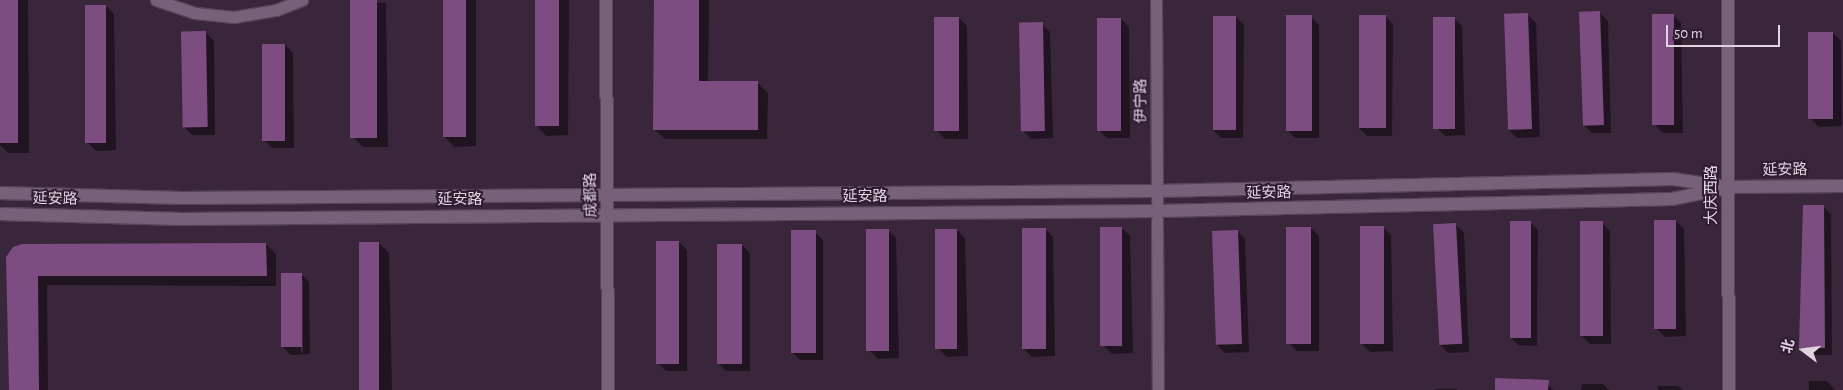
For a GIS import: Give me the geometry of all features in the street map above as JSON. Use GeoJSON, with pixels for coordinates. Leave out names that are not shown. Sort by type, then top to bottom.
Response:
{"type":"FeatureCollection","features":[{"type":"Feature","properties":{"kind":"street"},"geometry":{"type":"LineString","coordinates":[[156,0],[195,13],[234,17],[276,10],[302,0]]}},
{"type":"Feature","properties":{"kind":"street","name":"成都路"},"geometry":{"type":"LineString","coordinates":[[606,0],[608,390]]}},
{"type":"Feature","properties":{"kind":"street","name":"伊宁路"},"geometry":{"type":"LineString","coordinates":[[1156,0],[1157,196]]}},
{"type":"Feature","properties":{"kind":"street","name":"大庆西路"},"geometry":{"type":"LineString","coordinates":[[1728,0],[1729,390]]}},
{"type":"Feature","properties":{"kind":"street","name":"延安路"},"geometry":{"type":"LineString","coordinates":[[0,194],[182,198],[608,195],[1157,196],[1674,179],[1728,187],[1843,186]]}},
{"type":"Feature","properties":{"kind":"street","name":"延安路"},"geometry":{"type":"LineString","coordinates":[[0,214],[182,219],[1158,211],[1672,200],[1728,187]]}},
{"type":"Feature","properties":{"kind":"street"},"geometry":{"type":"LineString","coordinates":[[1157,220],[1158,390]]}},
{"type":"Feature","properties":{"kind":"building"},"geometry":{"type":"Polygon","coordinates":[[[0,0],[18,0],[18,143],[0,143],[0,0]]]}},
{"type":"Feature","properties":{"kind":"building"},"geometry":{"type":"Polygon","coordinates":[[[350,0],[377,0],[377,138],[350,138],[350,0]]]}},
{"type":"Feature","properties":{"kind":"building"},"geometry":{"type":"Polygon","coordinates":[[[443,0],[466,0],[466,137],[443,137],[443,0]]]}},
{"type":"Feature","properties":{"kind":"building"},"geometry":{"type":"Polygon","coordinates":[[[535,0],[559,0],[559,126],[535,126],[535,0]]]}},
{"type":"Feature","properties":{"kind":"building"},"geometry":{"type":"Polygon","coordinates":[[[654,0],[699,0],[699,81],[758,81],[758,130],[653,130],[654,0]]]}},
{"type":"Feature","properties":{"kind":"building"},"geometry":{"type":"Polygon","coordinates":[[[85,5],[106,5],[106,143],[85,143],[85,5]]]}},
{"type":"Feature","properties":{"kind":"building"},"geometry":{"type":"Polygon","coordinates":[[[1600,11],[1604,125],[1583,126],[1579,12],[1600,11]]]}},
{"type":"Feature","properties":{"kind":"building"},"geometry":{"type":"Polygon","coordinates":[[[1528,13],[1532,129],[1508,130],[1504,14],[1528,13]]]}},
{"type":"Feature","properties":{"kind":"building"},"geometry":{"type":"Polygon","coordinates":[[[1652,14],[1674,14],[1674,125],[1652,125],[1652,14]]]}},
{"type":"Feature","properties":{"kind":"building"},"geometry":{"type":"Polygon","coordinates":[[[1286,15],[1312,15],[1312,131],[1286,131],[1286,15]]]}},
{"type":"Feature","properties":{"kind":"building"},"geometry":{"type":"Polygon","coordinates":[[[1359,15],[1386,15],[1386,128],[1359,128],[1359,15]]]}},
{"type":"Feature","properties":{"kind":"building"},"geometry":{"type":"Polygon","coordinates":[[[1213,16],[1236,16],[1236,130],[1213,130],[1213,16]]]}},
{"type":"Feature","properties":{"kind":"building"},"geometry":{"type":"Polygon","coordinates":[[[934,17],[959,17],[959,131],[934,131],[934,17]]]}},
{"type":"Feature","properties":{"kind":"building"},"geometry":{"type":"Polygon","coordinates":[[[1433,17],[1455,17],[1455,129],[1433,129],[1433,17]]]}},
{"type":"Feature","properties":{"kind":"building"},"geometry":{"type":"Polygon","coordinates":[[[1097,18],[1121,18],[1121,131],[1097,131],[1097,18]]]}},
{"type":"Feature","properties":{"kind":"building"},"geometry":{"type":"Polygon","coordinates":[[[1019,22],[1043,22],[1045,131],[1021,131],[1019,22]]]}},
{"type":"Feature","properties":{"kind":"building"},"geometry":{"type":"Polygon","coordinates":[[[181,31],[206,31],[208,127],[183,127],[181,31]]]}},
{"type":"Feature","properties":{"kind":"building"},"geometry":{"type":"Polygon","coordinates":[[[1808,32],[1833,32],[1833,119],[1808,119],[1808,32]]]}},
{"type":"Feature","properties":{"kind":"building"},"geometry":{"type":"Polygon","coordinates":[[[262,44],[285,44],[285,141],[262,141],[262,44]]]}},
{"type":"Feature","properties":{"kind":"building"},"geometry":{"type":"Polygon","coordinates":[[[1803,205],[1824,205],[1825,348],[1799,348],[1803,205]]]}},
{"type":"Feature","properties":{"kind":"building"},"geometry":{"type":"Polygon","coordinates":[[[1654,220],[1676,220],[1676,329],[1654,329],[1654,220]]]}},
{"type":"Feature","properties":{"kind":"building"},"geometry":{"type":"Polygon","coordinates":[[[1510,221],[1531,221],[1531,338],[1510,338],[1510,221]]]}},
{"type":"Feature","properties":{"kind":"building"},"geometry":{"type":"Polygon","coordinates":[[[1580,221],[1603,221],[1603,336],[1580,336],[1580,221]]]}},
{"type":"Feature","properties":{"kind":"building"},"geometry":{"type":"Polygon","coordinates":[[[1456,223],[1462,344],[1439,345],[1433,224],[1456,223]]]}},
{"type":"Feature","properties":{"kind":"building"},"geometry":{"type":"Polygon","coordinates":[[[1360,226],[1384,226],[1384,344],[1360,344],[1360,226]]]}},
{"type":"Feature","properties":{"kind":"building"},"geometry":{"type":"Polygon","coordinates":[[[1100,227],[1122,227],[1122,346],[1100,346],[1100,227]]]}},
{"type":"Feature","properties":{"kind":"building"},"geometry":{"type":"Polygon","coordinates":[[[1286,227],[1311,227],[1311,344],[1286,344],[1286,227]]]}},
{"type":"Feature","properties":{"kind":"building"},"geometry":{"type":"Polygon","coordinates":[[[1022,228],[1046,228],[1046,349],[1022,349],[1022,228]]]}},
{"type":"Feature","properties":{"kind":"building"},"geometry":{"type":"Polygon","coordinates":[[[866,229],[889,229],[889,351],[866,351],[866,229]]]}},
{"type":"Feature","properties":{"kind":"building"},"geometry":{"type":"Polygon","coordinates":[[[935,229],[957,229],[957,349],[935,349],[935,229]]]}},
{"type":"Feature","properties":{"kind":"building"},"geometry":{"type":"Polygon","coordinates":[[[791,230],[816,230],[816,353],[791,353],[791,230]]]}},
{"type":"Feature","properties":{"kind":"building"},"geometry":{"type":"Polygon","coordinates":[[[1238,230],[1242,344],[1216,345],[1212,231],[1238,230]]]}},
{"type":"Feature","properties":{"kind":"building"},"geometry":{"type":"Polygon","coordinates":[[[656,241],[679,241],[679,364],[656,364],[656,241]]]}},
{"type":"Feature","properties":{"kind":"building"},"geometry":{"type":"Polygon","coordinates":[[[359,242],[379,242],[379,390],[359,390],[359,242]]]}},
{"type":"Feature","properties":{"kind":"building"},"geometry":{"type":"Polygon","coordinates":[[[266,243],[267,276],[38,276],[39,390],[9,390],[6,257],[13,247],[22,244],[266,243]]]}},
{"type":"Feature","properties":{"kind":"building"},"geometry":{"type":"Polygon","coordinates":[[[717,244],[742,244],[742,364],[717,364],[717,244]]]}},
{"type":"Feature","properties":{"kind":"building"},"geometry":{"type":"Polygon","coordinates":[[[281,273],[302,273],[302,347],[281,347],[281,273]]]}},
{"type":"Feature","properties":{"kind":"building"},"geometry":{"type":"Polygon","coordinates":[[[1495,378],[1549,380],[1548,390],[1495,390],[1495,378]]]}}]}
